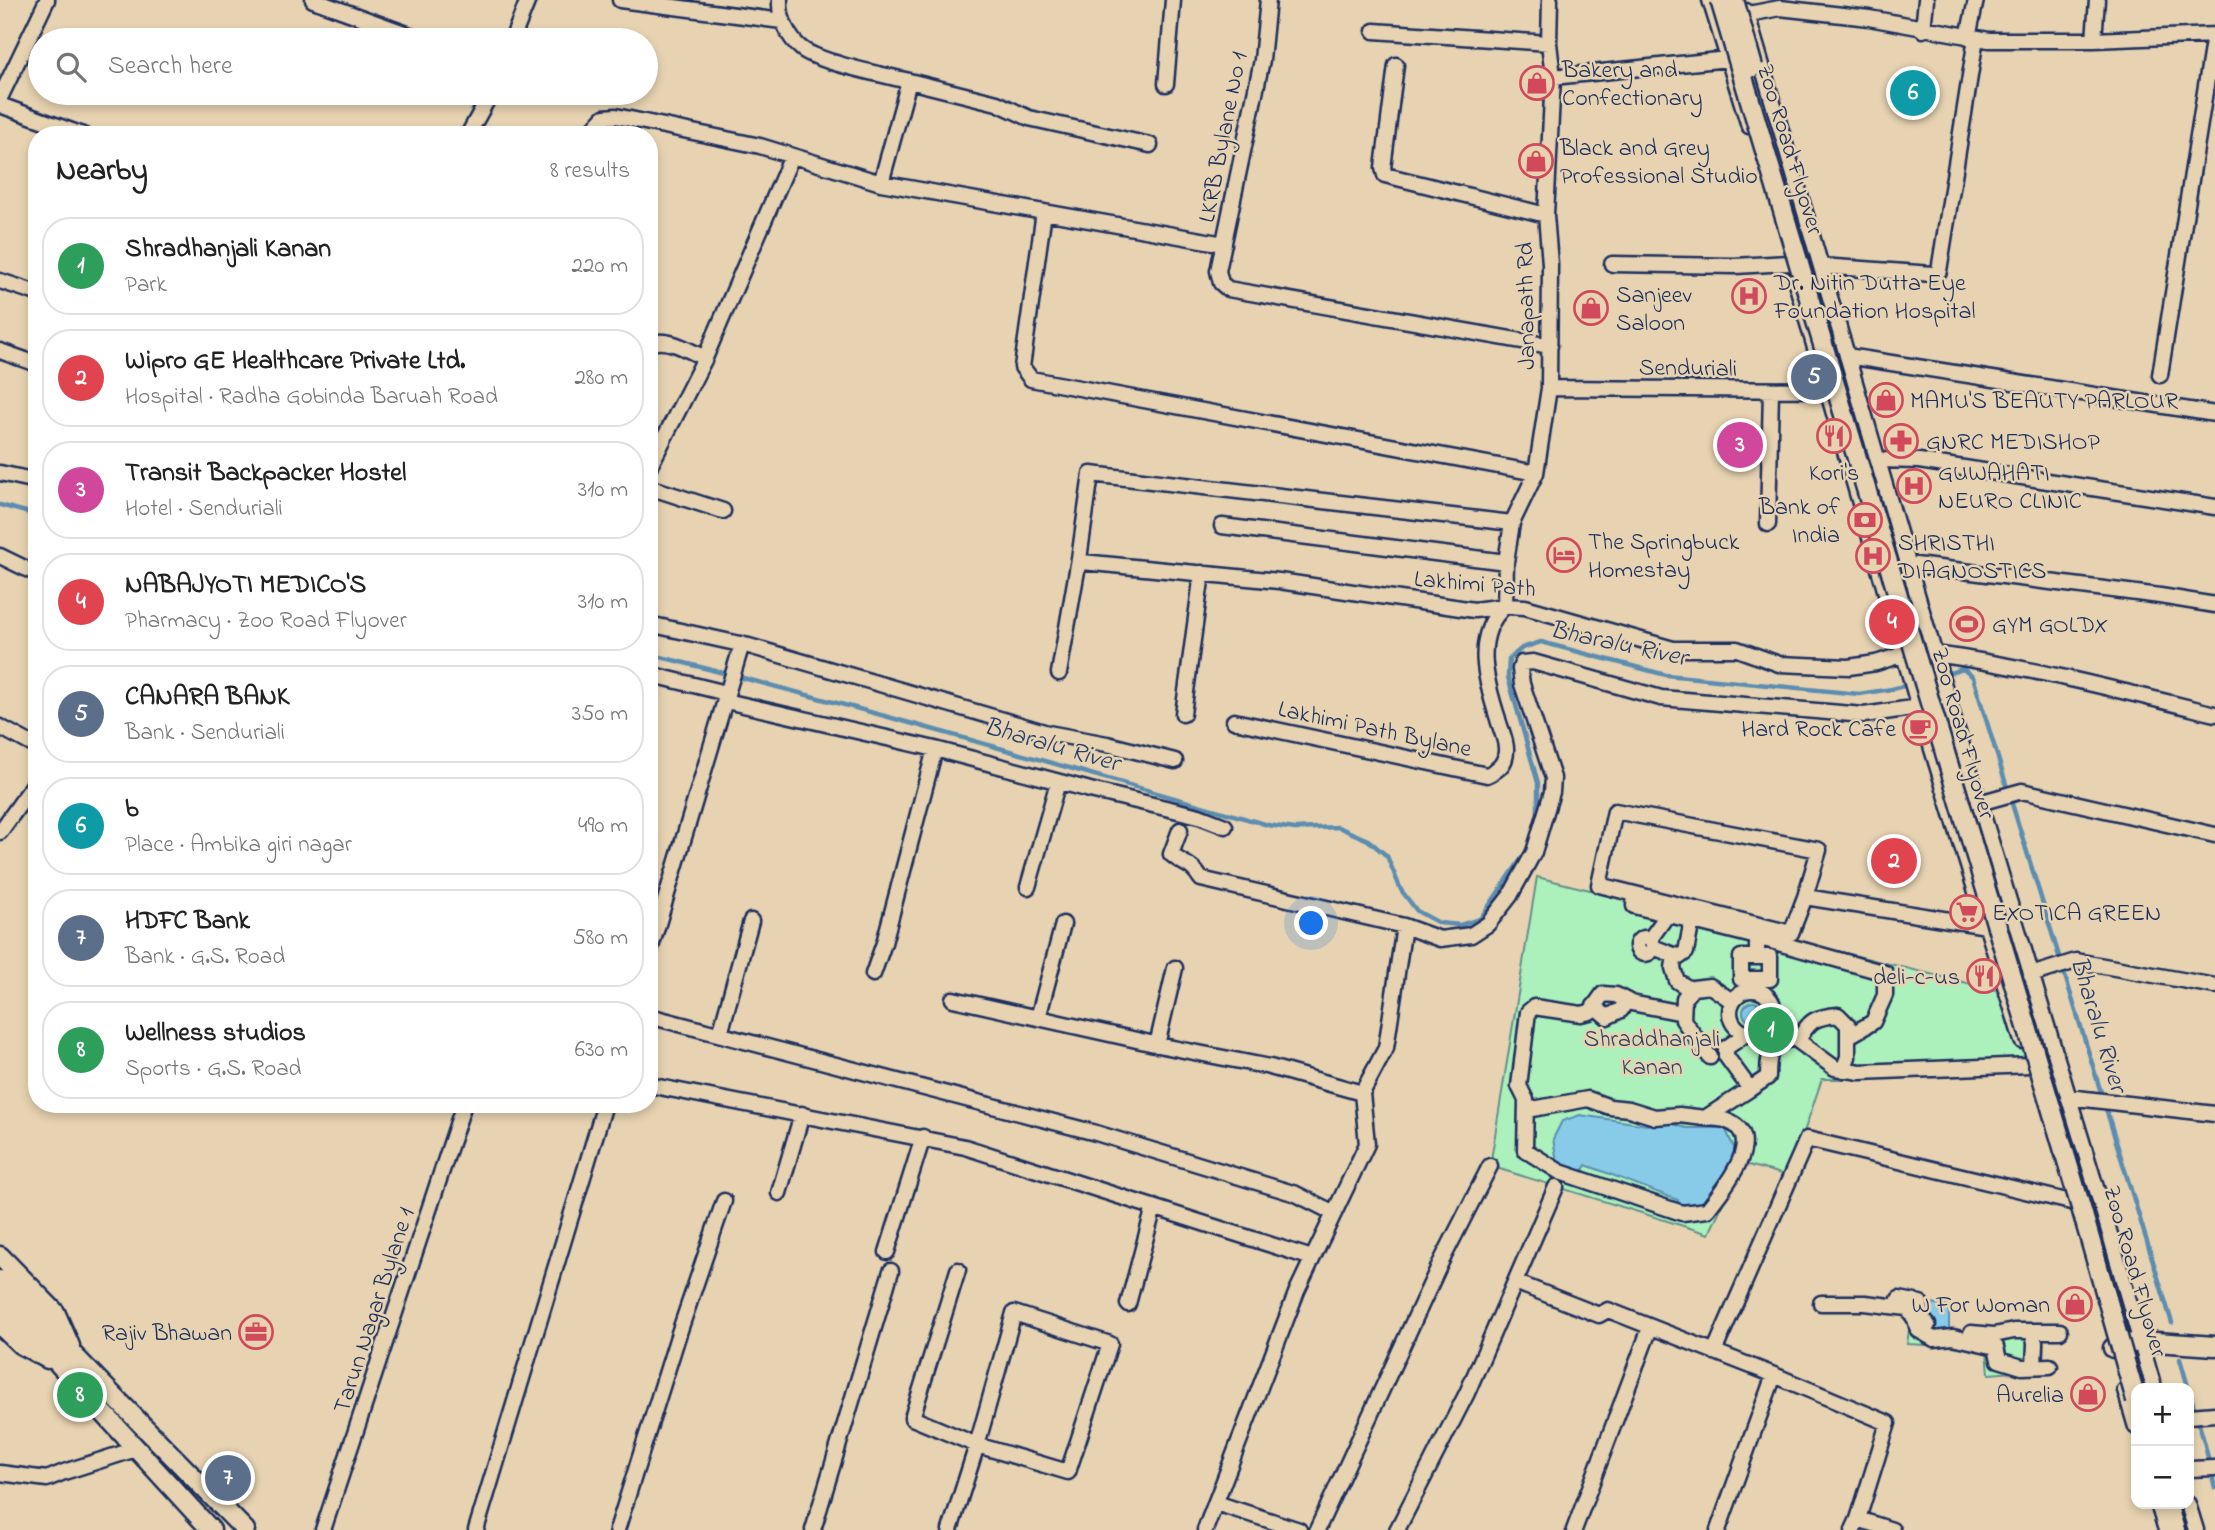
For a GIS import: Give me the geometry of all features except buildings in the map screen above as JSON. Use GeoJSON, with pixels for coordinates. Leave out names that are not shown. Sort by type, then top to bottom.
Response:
{"type":"FeatureCollection","features":[{"type":"Feature","properties":{"kind":"main road","name":"Zoo Road Flyover"},"geometry":{"type":"LineString","coordinates":[[1720,0],[2131,1383]]}},
{"type":"Feature","properties":{"kind":"main road","name":"Zoo Road Flyover"},"geometry":{"type":"LineString","coordinates":[[1734,0],[1969,802],[2143,1383]]}},
{"type":"Feature","properties":{"kind":"main road"},"geometry":{"type":"LineString","coordinates":[[0,1256],[55,1312],[67,1361]]}},
{"type":"Feature","properties":{"kind":"main road"},"geometry":{"type":"LineString","coordinates":[[0,1280],[136,1449],[211,1530]]}},
{"type":"Feature","properties":{"kind":"main road"},"geometry":{"type":"LineString","coordinates":[[0,1302],[38,1329]]}},
{"type":"Feature","properties":{"kind":"main road"},"geometry":{"type":"LineString","coordinates":[[0,1325],[20,1344],[67,1361],[245,1530]]}},
{"type":"Feature","properties":{"kind":"main road"},"geometry":{"type":"LineString","coordinates":[[2113,1348],[2141,1341],[2215,1346]]}},
{"type":"Feature","properties":{"kind":"main road"},"geometry":{"type":"LineString","coordinates":[[2169,1509],[2175,1530]]}},
{"type":"Feature","properties":{"kind":"main road"},"geometry":{"type":"LineString","coordinates":[[2179,1509],[2185,1530]]}},
{"type":"Feature","properties":{"kind":"street"},"geometry":{"type":"LineString","coordinates":[[34,28],[47,0]]}},
{"type":"Feature","properties":{"kind":"street"},"geometry":{"type":"LineString","coordinates":[[313,0],[391,28]]}},
{"type":"Feature","properties":{"kind":"street"},"geometry":{"type":"LineString","coordinates":[[517,28],[528,0]]}},
{"type":"Feature","properties":{"kind":"street"},"geometry":{"type":"LineString","coordinates":[[620,0],[782,22]]}},
{"type":"Feature","properties":{"kind":"street"},"geometry":{"type":"LineString","coordinates":[[780,0],[782,22],[802,48],[818,57],[997,103],[1029,118],[1150,145]]}},
{"type":"Feature","properties":{"kind":"street"},"geometry":{"type":"LineString","coordinates":[[1166,84],[1173,0]]}},
{"type":"Feature","properties":{"kind":"street","name":"LKRB Bylane No 1"},"geometry":{"type":"LineString","coordinates":[[1268,0],[1262,60],[1218,271],[1221,283],[1228,289],[1550,346]]}},
{"type":"Feature","properties":{"kind":"street","name":"Janapath Rd"},"geometry":{"type":"LineString","coordinates":[[1505,606],[1506,562],[1512,523],[1536,473],[1549,388],[1550,264],[1546,215],[1553,77],[1549,43],[1550,0]]}},
{"type":"Feature","properties":{"kind":"street"},"geometry":{"type":"LineString","coordinates":[[1710,0],[1790,262],[1918,704],[2071,1202],[2131,1410]]}},
{"type":"Feature","properties":{"kind":"street"},"geometry":{"type":"LineString","coordinates":[[1923,30],[1926,0]]}},
{"type":"Feature","properties":{"kind":"street"},"geometry":{"type":"LineString","coordinates":[[1821,266],[1933,274],[1939,271],[1976,0]]}},
{"type":"Feature","properties":{"kind":"street"},"geometry":{"type":"LineString","coordinates":[[2094,40],[2097,0]]}},
{"type":"Feature","properties":{"kind":"street"},"geometry":{"type":"LineString","coordinates":[[1716,21],[1745,7],[1869,18],[1972,38],[2094,40],[2215,35],[2160,375]]}},
{"type":"Feature","properties":{"kind":"street"},"geometry":{"type":"LineString","coordinates":[[1745,7],[2153,1383]]}},
{"type":"Feature","properties":{"kind":"street"},"geometry":{"type":"LineString","coordinates":[[1374,30],[1549,43]]}},
{"type":"Feature","properties":{"kind":"street"},"geometry":{"type":"LineString","coordinates":[[0,98],[28,40]]}},
{"type":"Feature","properties":{"kind":"street"},"geometry":{"type":"LineString","coordinates":[[1553,77],[1728,59]]}},
{"type":"Feature","properties":{"kind":"street"},"geometry":{"type":"LineString","coordinates":[[1396,65],[1383,168],[1385,175],[1546,215]]}},
{"type":"Feature","properties":{"kind":"street"},"geometry":{"type":"LineString","coordinates":[[881,183],[909,81]]}},
{"type":"Feature","properties":{"kind":"street"},"geometry":{"type":"LineString","coordinates":[[0,105],[58,126]]}},
{"type":"Feature","properties":{"kind":"street"},"geometry":{"type":"LineString","coordinates":[[473,126],[484,105]]}},
{"type":"Feature","properties":{"kind":"street"},"geometry":{"type":"LineString","coordinates":[[596,126],[604,117],[616,116],[760,146],[881,183],[1224,244]]}},
{"type":"Feature","properties":{"kind":"street"},"geometry":{"type":"LineString","coordinates":[[658,450],[705,358],[792,156]]}},
{"type":"Feature","properties":{"kind":"street"},"geometry":{"type":"LineString","coordinates":[[1044,212],[1022,367],[1031,379],[1536,473]]}},
{"type":"Feature","properties":{"kind":"street"},"geometry":{"type":"LineString","coordinates":[[1612,264],[1735,266],[1790,262]]}},
{"type":"Feature","properties":{"kind":"street"},"geometry":{"type":"LineString","coordinates":[[0,281],[28,290]]}},
{"type":"Feature","properties":{"kind":"street"},"geometry":{"type":"LineString","coordinates":[[658,341],[668,342],[705,358]]}},
{"type":"Feature","properties":{"kind":"street"},"geometry":{"type":"LineString","coordinates":[[0,351],[28,361]]}},
{"type":"Feature","properties":{"kind":"street"},"geometry":{"type":"LineString","coordinates":[[1847,356],[2215,414]]}},
{"type":"Feature","properties":{"kind":"street","name":"Senduriali"},"geometry":{"type":"LineString","coordinates":[[1549,388],[1827,390]]}},
{"type":"Feature","properties":{"kind":"street"},"geometry":{"type":"LineString","coordinates":[[1768,524],[1771,390]]}},
{"type":"Feature","properties":{"kind":"street"},"geometry":{"type":"LineString","coordinates":[[1878,460],[1919,461],[2215,507]]}},
{"type":"Feature","properties":{"kind":"street"},"geometry":{"type":"LineString","coordinates":[[0,473],[28,479]]}},
{"type":"Feature","properties":{"kind":"street"},"geometry":{"type":"LineString","coordinates":[[1059,673],[1091,474],[1512,523]]}},
{"type":"Feature","properties":{"kind":"street"},"geometry":{"type":"LineString","coordinates":[[658,490],[723,511]]}},
{"type":"Feature","properties":{"kind":"street"},"geometry":{"type":"LineString","coordinates":[[1222,526],[1506,562]]}},
{"type":"Feature","properties":{"kind":"street"},"geometry":{"type":"LineString","coordinates":[[0,556],[28,570]]}},
{"type":"Feature","properties":{"kind":"street","name":"Lakhimi Path"},"geometry":{"type":"LineString","coordinates":[[1079,559],[1082,562],[1279,581],[1474,610],[1505,606],[1525,607],[1673,649],[1737,649],[1779,664],[1849,667],[1906,660]]}},
{"type":"Feature","properties":{"kind":"street"},"geometry":{"type":"LineString","coordinates":[[1908,564],[2215,605]]}},
{"type":"Feature","properties":{"kind":"street"},"geometry":{"type":"LineString","coordinates":[[1183,714],[1202,573]]}},
{"type":"Feature","properties":{"kind":"street","name":"Lakhimi Path Bylane"},"geometry":{"type":"LineString","coordinates":[[1234,721],[1486,775],[1494,772],[1502,766],[1506,751],[1489,693],[1484,651],[1491,621],[1505,606]]}},
{"type":"Feature","properties":{"kind":"street"},"geometry":{"type":"LineString","coordinates":[[658,626],[742,644],[1048,733],[1175,761]]}},
{"type":"Feature","properties":{"kind":"street"},"geometry":{"type":"LineString","coordinates":[[658,924],[742,644]]}},
{"type":"Feature","properties":{"kind":"street"},"geometry":{"type":"LineString","coordinates":[[1936,658],[1995,663],[2042,672],[2215,713]]}},
{"type":"Feature","properties":{"kind":"street"},"geometry":{"type":"LineString","coordinates":[[1180,830],[1171,854],[1178,861],[1194,867],[1201,879],[1404,926],[1440,939],[1471,935],[1488,924],[1510,896],[1534,852],[1552,792],[1553,779],[1522,684],[1522,663],[1533,662],[1661,698],[1864,715],[1918,704]]}},
{"type":"Feature","properties":{"kind":"street"},"geometry":{"type":"LineString","coordinates":[[658,676],[722,692],[726,701]]}},
{"type":"Feature","properties":{"kind":"street"},"geometry":{"type":"LineString","coordinates":[[726,701],[935,749],[1199,816],[1225,826]]}},
{"type":"Feature","properties":{"kind":"street"},"geometry":{"type":"LineString","coordinates":[[0,727],[28,742]]}},
{"type":"Feature","properties":{"kind":"street"},"geometry":{"type":"LineString","coordinates":[[873,974],[884,943],[935,749]]}},
{"type":"Feature","properties":{"kind":"street"},"geometry":{"type":"LineString","coordinates":[[1028,887],[1058,782]]}},
{"type":"Feature","properties":{"kind":"street"},"geometry":{"type":"LineString","coordinates":[[1979,803],[2022,792],[2215,835]]}},
{"type":"Feature","properties":{"kind":"street"},"geometry":{"type":"LineString","coordinates":[[0,832],[28,793]]}},
{"type":"Feature","properties":{"kind":"street"},"geometry":{"type":"LineString","coordinates":[[1615,811],[1819,849],[1805,897],[1791,933],[1599,885],[1615,811]]}},
{"type":"Feature","properties":{"kind":"street"},"geometry":{"type":"LineString","coordinates":[[1635,894],[1633,906],[1885,973],[1885,995],[1873,1022],[1849,1036]]}},
{"type":"Feature","properties":{"kind":"street"},"geometry":{"type":"LineString","coordinates":[[1805,897],[1987,926]]}},
{"type":"Feature","properties":{"kind":"street"},"geometry":{"type":"LineString","coordinates":[[1668,915],[1652,943],[1679,957],[1686,952],[1692,920]]}},
{"type":"Feature","properties":{"kind":"street"},"geometry":{"type":"LineString","coordinates":[[720,1034],[751,921]]}},
{"type":"Feature","properties":{"kind":"street"},"geometry":{"type":"LineString","coordinates":[[1038,1018],[1063,924]]}},
{"type":"Feature","properties":{"kind":"street"},"geometry":{"type":"LineString","coordinates":[[1205,1530],[1297,1291],[1367,1144],[1362,1093],[1386,1048],[1404,926]]}},
{"type":"Feature","properties":{"kind":"street"},"geometry":{"type":"LineString","coordinates":[[1757,937],[1757,957],[1741,957],[1741,979],[1757,985],[1768,996],[1774,1017],[1771,1024],[1760,1033],[1746,1034],[1739,1031],[1730,1019],[1729,1012],[1732,1001],[1740,993],[1757,985]]}},
{"type":"Feature","properties":{"kind":"street"},"geometry":{"type":"LineString","coordinates":[[1675,955],[1673,968],[1677,981],[1691,990]]}},
{"type":"Feature","properties":{"kind":"street"},"geometry":{"type":"LineString","coordinates":[[2031,975],[2076,961],[2215,986]]}},
{"type":"Feature","properties":{"kind":"street"},"geometry":{"type":"LineString","coordinates":[[1157,1045],[1175,968]]}},
{"type":"Feature","properties":{"kind":"street"},"geometry":{"type":"LineString","coordinates":[[1732,1001],[1710,986],[1693,988],[1684,998],[1683,1020],[1720,1052],[1749,1088]]}},
{"type":"Feature","properties":{"kind":"street"},"geometry":{"type":"LineString","coordinates":[[1527,1110],[1588,1099],[1655,1117],[1679,1115],[1728,1121],[1738,1128],[1744,1147],[1731,1179],[1707,1210],[1682,1213],[1560,1172],[1525,1150],[1527,1110],[1526,1100],[1519,1086],[1528,1012],[1534,1007],[1581,1014],[1590,1012],[1603,994],[1616,995],[1631,1003],[1683,1013]]}},
{"type":"Feature","properties":{"kind":"street"},"geometry":{"type":"LineString","coordinates":[[953,999],[1157,1045],[1270,1067],[1362,1093]]}},
{"type":"Feature","properties":{"kind":"street"},"geometry":{"type":"LineString","coordinates":[[1704,1118],[1768,1077],[1771,1049],[1781,1041],[1796,1039],[1805,1027],[1819,1017],[1838,1016],[1848,1025],[1848,1056],[1843,1070]]}},
{"type":"Feature","properties":{"kind":"street"},"geometry":{"type":"LineString","coordinates":[[658,1018],[1096,1133],[1296,1194],[1334,1213]]}},
{"type":"Feature","properties":{"kind":"street"},"geometry":{"type":"LineString","coordinates":[[1771,1024],[1835,1068],[1843,1070],[1860,1072],[2029,1065]]}},
{"type":"Feature","properties":{"kind":"street"},"geometry":{"type":"LineString","coordinates":[[1720,1052],[1746,1034]]}},
{"type":"Feature","properties":{"kind":"street"},"geometry":{"type":"LineString","coordinates":[[658,1087],[965,1147],[1312,1258]]}},
{"type":"Feature","properties":{"kind":"street"},"geometry":{"type":"LineString","coordinates":[[2068,1097],[2215,1114]]}},
{"type":"Feature","properties":{"kind":"street","name":"Tarun Nagar Bylane 1"},"geometry":{"type":"LineString","coordinates":[[323,1530],[461,1113]]}},
{"type":"Feature","properties":{"kind":"street"},"geometry":{"type":"LineString","coordinates":[[476,1530],[602,1113]]}},
{"type":"Feature","properties":{"kind":"street"},"geometry":{"type":"LineString","coordinates":[[779,1193],[802,1114]]}},
{"type":"Feature","properties":{"kind":"street"},"geometry":{"type":"LineString","coordinates":[[887,1252],[923,1137]]}},
{"type":"Feature","properties":{"kind":"street"},"geometry":{"type":"LineString","coordinates":[[1714,1352],[1807,1139],[2071,1202]]}},
{"type":"Feature","properties":{"kind":"street"},"geometry":{"type":"LineString","coordinates":[[1317,1530],[1441,1262],[1490,1166]]}},
{"type":"Feature","properties":{"kind":"street"},"geometry":{"type":"LineString","coordinates":[[1397,1530],[1467,1393],[1556,1187]]}},
{"type":"Feature","properties":{"kind":"street"},"geometry":{"type":"LineString","coordinates":[[617,1530],[678,1333],[724,1201]]}},
{"type":"Feature","properties":{"kind":"street"},"geometry":{"type":"LineString","coordinates":[[1128,1304],[1154,1207]]}},
{"type":"Feature","properties":{"kind":"street"},"geometry":{"type":"LineString","coordinates":[[952,1529],[977,1445],[1014,1312],[1110,1344],[1068,1472],[977,1445],[912,1418],[958,1270]]}},
{"type":"Feature","properties":{"kind":"street"},"geometry":{"type":"LineString","coordinates":[[813,1530],[891,1271]]}},
{"type":"Feature","properties":{"kind":"street"},"geometry":{"type":"LineString","coordinates":[[1515,1282],[1599,1315],[1608,1310],[1888,1423],[1855,1524],[1892,1530]]}},
{"type":"Feature","properties":{"kind":"street"},"geometry":{"type":"LineString","coordinates":[[2050,1366],[2022,1367],[1999,1360],[1996,1347],[1978,1341],[1953,1337],[1934,1339],[1918,1330],[1907,1308],[1823,1298],[1892,1298],[1920,1303],[1922,1318],[1932,1330],[1994,1335],[2014,1331],[2060,1331]]}},
{"type":"Feature","properties":{"kind":"street"},"geometry":{"type":"LineString","coordinates":[[1574,1530],[1650,1328]]}},
{"type":"Feature","properties":{"kind":"street"},"geometry":{"type":"LineString","coordinates":[[2032,1331],[2035,1343],[2034,1366]]}},
{"type":"Feature","properties":{"kind":"street"},"geometry":{"type":"LineString","coordinates":[[1718,1530],[1774,1375]]}},
{"type":"Feature","properties":{"kind":"street"},"geometry":{"type":"LineString","coordinates":[[2194,1416],[2215,1414]]}},
{"type":"Feature","properties":{"kind":"street"},"geometry":{"type":"LineString","coordinates":[[0,1473],[47,1479],[136,1449]]}},
{"type":"Feature","properties":{"kind":"street"},"geometry":{"type":"LineString","coordinates":[[2194,1469],[2215,1468]]}},
{"type":"Feature","properties":{"kind":"street"},"geometry":{"type":"LineString","coordinates":[[1216,1503],[1299,1530]]}},
{"type":"Feature","properties":{"kind":"street"},"geometry":{"type":"LineString","coordinates":[[2159,1509],[2165,1530]]}},
{"type":"Feature","properties":{"kind":"street"},"geometry":{"type":"LineString","coordinates":[[2190,1509],[2196,1530]]}},
{"type":"Feature","properties":{"kind":"green space","name":"Shraddhanjali Kanan"},"geometry":{"type":"Polygon","coordinates":[[[1537,877],[2020,996],[2044,1072],[1822,1079],[1789,1176],[1741,1163],[1709,1234],[1490,1166],[1537,877]]]}},
{"type":"Feature","properties":{"kind":"green space"},"geometry":{"type":"Polygon","coordinates":[[[1892,1298],[1920,1303],[1932,1330],[1994,1335],[2044,1324],[2043,1370],[1989,1374],[1987,1348],[1907,1344],[1912,1309],[1890,1306],[1892,1298]]]}},
{"type":"Feature","properties":{"kind":"water"},"geometry":{"type":"Polygon","coordinates":[[[1749,1002],[1757,1002],[1763,1012],[1757,1022],[1749,1022],[1743,1016],[1743,1008],[1749,1002]]]}},
{"type":"Feature","properties":{"kind":"water"},"geometry":{"type":"Polygon","coordinates":[[[1580,1115],[1647,1125],[1663,1121],[1686,1128],[1725,1128],[1741,1163],[1705,1205],[1675,1212],[1678,1200],[1586,1165],[1581,1174],[1557,1161],[1553,1139],[1562,1121],[1580,1115]]]}},
{"type":"Feature","properties":{"kind":"water"},"geometry":{"type":"Polygon","coordinates":[[[1920,1303],[1949,1306],[1949,1331],[1932,1330],[1920,1303]]]}},
{"type":"Feature","properties":{"kind":"waterway","name":"Bharalu River"},"geometry":{"type":"LineString","coordinates":[[0,505],[28,513]]}},
{"type":"Feature","properties":{"kind":"waterway","name":"Bharalu River"},"geometry":{"type":"LineString","coordinates":[[1538,818],[1538,783],[1508,677],[1509,659],[1522,648],[1541,642],[1666,675],[1859,694],[1911,684]]}},
{"type":"Feature","properties":{"kind":"waterway","name":"Bharalu River"},"geometry":{"type":"LineString","coordinates":[[658,656],[882,715],[1268,825],[1295,829],[1338,827],[1368,840],[1387,856],[1401,890],[1417,911],[1439,923],[1460,925],[1480,919],[1530,842]]}},
{"type":"Feature","properties":{"kind":"waterway","name":"Bharalu River"},"geometry":{"type":"LineString","coordinates":[[1926,680],[1963,669],[1973,677],[2172,1323]]}},
{"type":"Feature","properties":{"kind":"waterway"},"geometry":{"type":"LineString","coordinates":[[2180,1359],[2215,1488]]}},
{"type":"Feature","properties":{"kind":"place","name":"Bakery and Confectionary"},"geometry":{"type":"Point","coordinates":[1537,83]}},
{"type":"Feature","properties":{"kind":"place","name":"b"},"geometry":{"type":"Point","coordinates":[1913,93]}},
{"type":"Feature","properties":{"kind":"place","name":"Black and Grey Professional Studio"},"geometry":{"type":"Point","coordinates":[1536,161]}},
{"type":"Feature","properties":{"kind":"place","name":"Dr. Nitin Dutta Eye Foundation Hospital"},"geometry":{"type":"Point","coordinates":[1749,296]}},
{"type":"Feature","properties":{"kind":"place","name":"Sanjeev Saloon"},"geometry":{"type":"Point","coordinates":[1591,308]}},
{"type":"Feature","properties":{"kind":"place","name":"CANARA BANK"},"geometry":{"type":"Point","coordinates":[1814,377]}},
{"type":"Feature","properties":{"kind":"place","name":"MAMU'S BEAUTY PARLOUR"},"geometry":{"type":"Point","coordinates":[1886,400]}},
{"type":"Feature","properties":{"kind":"place","name":"Kori's"},"geometry":{"type":"Point","coordinates":[1834,436]}},
{"type":"Feature","properties":{"kind":"place","name":"GNRC MEDISHOP"},"geometry":{"type":"Point","coordinates":[1901,441]}},
{"type":"Feature","properties":{"kind":"place","name":"Transit Backpacker Hostel"},"geometry":{"type":"Point","coordinates":[1740,445]}},
{"type":"Feature","properties":{"kind":"place","name":"GUWAHATI NEURO CLINIC"},"geometry":{"type":"Point","coordinates":[1914,486]}},
{"type":"Feature","properties":{"kind":"place","name":"Bank of India"},"geometry":{"type":"Point","coordinates":[1865,520]}},
{"type":"Feature","properties":{"kind":"place","name":"The Springbuck Homestay"},"geometry":{"type":"Point","coordinates":[1564,555]}},
{"type":"Feature","properties":{"kind":"place","name":"SHRISTHI DIAGNOSTICS"},"geometry":{"type":"Point","coordinates":[1873,556]}},
{"type":"Feature","properties":{"kind":"place","name":"NABAJYOTI MEDICO'S"},"geometry":{"type":"Point","coordinates":[1892,622]}},
{"type":"Feature","properties":{"kind":"place","name":"GYM GOLDX"},"geometry":{"type":"Point","coordinates":[1967,624]}},
{"type":"Feature","properties":{"kind":"place","name":"Hard Rock Cafe"},"geometry":{"type":"Point","coordinates":[1920,728]}},
{"type":"Feature","properties":{"kind":"place","name":"Wipro GE Healthcare Private Ltd."},"geometry":{"type":"Point","coordinates":[1894,861]}},
{"type":"Feature","properties":{"kind":"place","name":"EXOTICA GREEN"},"geometry":{"type":"Point","coordinates":[1967,912]}},
{"type":"Feature","properties":{"kind":"place","name":"deli-c-us"},"geometry":{"type":"Point","coordinates":[1984,976]}},
{"type":"Feature","properties":{"kind":"place","name":"Shradhanjali Kanan"},"geometry":{"type":"Point","coordinates":[1771,1030]}},
{"type":"Feature","properties":{"kind":"place","name":"W For Woman"},"geometry":{"type":"Point","coordinates":[2075,1304]}},
{"type":"Feature","properties":{"kind":"place","name":"Rajiv Bhawan"},"geometry":{"type":"Point","coordinates":[256,1332]}},
{"type":"Feature","properties":{"kind":"place","name":"Aurelia"},"geometry":{"type":"Point","coordinates":[2088,1394]}},
{"type":"Feature","properties":{"kind":"place","name":"Wellness studios"},"geometry":{"type":"Point","coordinates":[80,1395]}},
{"type":"Feature","properties":{"kind":"place","name":"HDFC Bank"},"geometry":{"type":"Point","coordinates":[228,1478]}}]}
